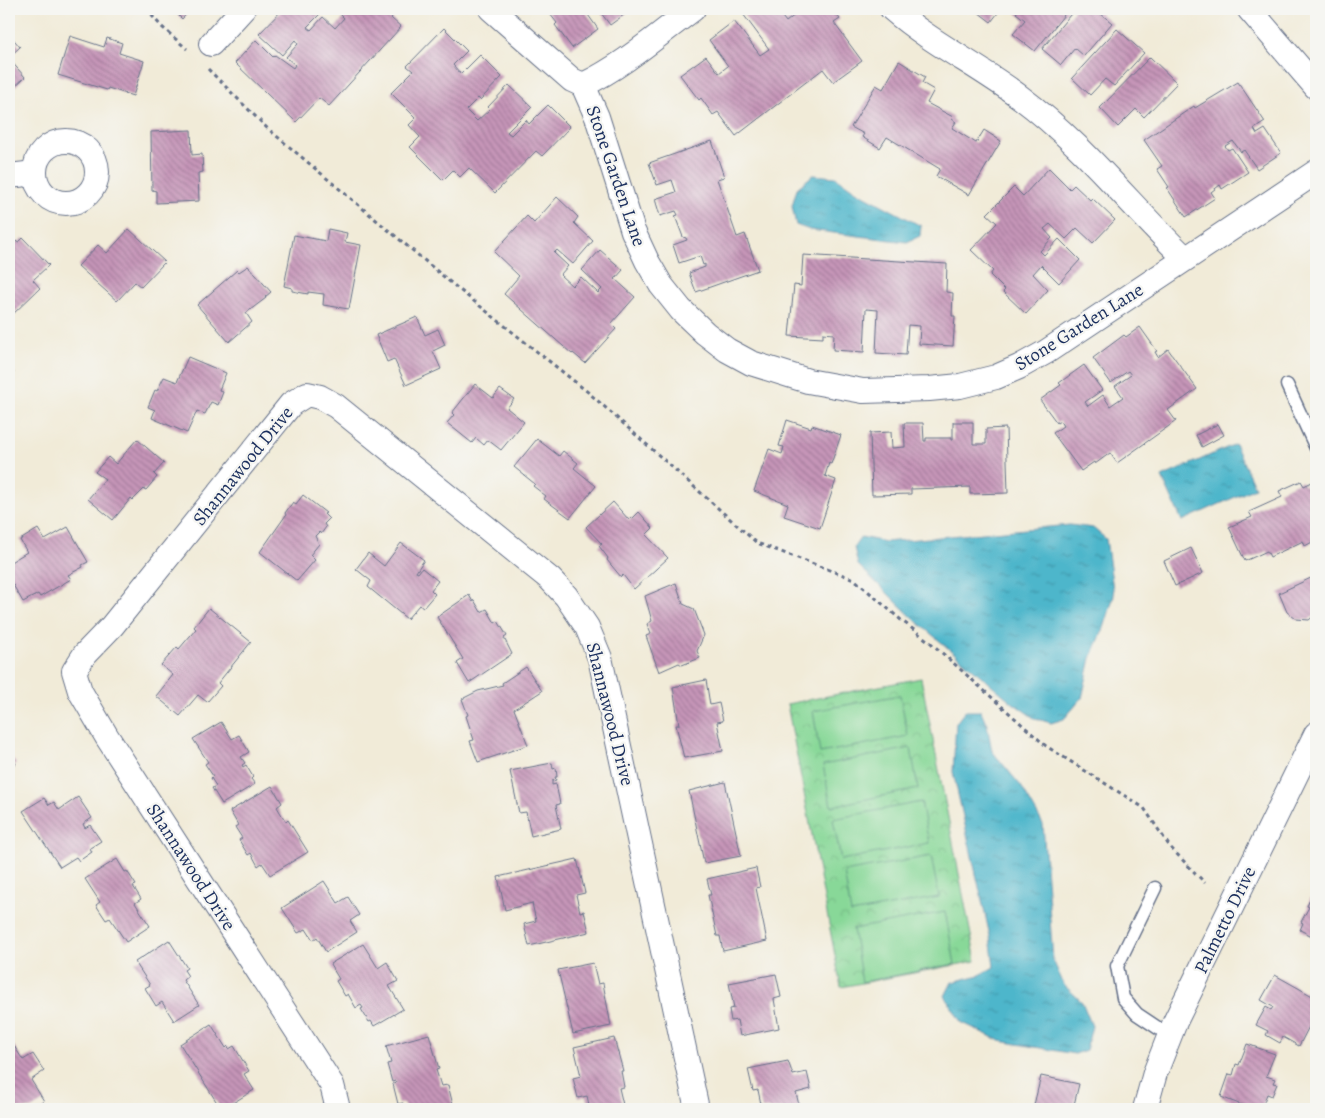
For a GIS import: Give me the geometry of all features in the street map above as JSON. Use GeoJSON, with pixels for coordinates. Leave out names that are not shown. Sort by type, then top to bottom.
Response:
{"type":"FeatureCollection","features":[{"type":"Feature","properties":{"kind":"street"},"geometry":{"type":"LineString","coordinates":[[201,53],[243,9]]}},
{"type":"Feature","properties":{"kind":"street"},"geometry":{"type":"LineString","coordinates":[[491,9],[572,80],[583,85]]}},
{"type":"Feature","properties":{"kind":"street","name":"Stone Garden Lane"},"geometry":{"type":"LineString","coordinates":[[693,9],[597,78],[583,85],[596,117],[632,231],[661,285],[681,310],[705,334],[727,350],[751,363],[808,381],[863,391],[960,386],[996,377],[1046,352],[1316,172]]}},
{"type":"Feature","properties":{"kind":"street"},"geometry":{"type":"LineString","coordinates":[[892,9],[913,27],[1020,96],[1110,178],[1154,228],[1185,258]]}},
{"type":"Feature","properties":{"kind":"street"},"geometry":{"type":"LineString","coordinates":[[1249,9],[1316,87]]}},
{"type":"Feature","properties":{"kind":"street"},"geometry":{"type":"LineString","coordinates":[[9,176],[35,173]]}},
{"type":"Feature","properties":{"kind":"street","name":"Shannawood Drive"},"geometry":{"type":"LineString","coordinates":[[338,1109],[332,1085],[107,736],[80,691],[74,671],[85,654],[112,626],[291,404],[307,394],[320,397],[336,406],[550,579],[566,596],[587,627],[600,658],[697,1109]]}},
{"type":"Feature","properties":{"kind":"street","name":"Palmetto Drive"},"geometry":{"type":"LineString","coordinates":[[1145,1109],[1155,1073],[1170,1036],[1316,734]]}},
{"type":"Feature","properties":{"kind":"lane"},"geometry":{"type":"LineString","coordinates":[[1287,385],[1316,448]]}},
{"type":"Feature","properties":{"kind":"lane"},"geometry":{"type":"LineString","coordinates":[[1155,888],[1117,966],[1123,998],[1137,1014],[1170,1036]]}},
{"type":"Feature","properties":{"kind":"path"},"geometry":{"type":"LineString","coordinates":[[146,9],[162,27],[201,53],[267,128],[456,287],[589,393],[757,543],[854,579],[1046,746],[1144,808],[1170,846],[1205,883]]}},
{"type":"Feature","properties":{"kind":"green space"},"geometry":{"type":"Polygon","coordinates":[[[921,678],[976,961],[841,987],[787,704],[921,678]]]}},
{"type":"Feature","properties":{"kind":"green space"},"geometry":{"type":"Polygon","coordinates":[[[900,695],[908,736],[820,753],[813,711],[900,695]]]}},
{"type":"Feature","properties":{"kind":"green space"},"geometry":{"type":"Polygon","coordinates":[[[911,748],[918,789],[831,806],[823,765],[911,748]]]}},
{"type":"Feature","properties":{"kind":"green space"},"geometry":{"type":"Polygon","coordinates":[[[921,802],[929,843],[841,860],[833,819],[921,802]]]}},
{"type":"Feature","properties":{"kind":"green space"},"geometry":{"type":"Polygon","coordinates":[[[931,856],[939,897],[851,913],[844,872],[931,856]]]}},
{"type":"Feature","properties":{"kind":"green space"},"geometry":{"type":"Polygon","coordinates":[[[945,912],[955,964],[862,982],[853,929],[945,912]]]}},
{"type":"Feature","properties":{"kind":"water"},"geometry":{"type":"Polygon","coordinates":[[[813,175],[836,177],[856,191],[921,226],[920,236],[907,242],[810,230],[796,225],[792,206],[797,188],[813,175]]]}},
{"type":"Feature","properties":{"kind":"water"},"geometry":{"type":"Polygon","coordinates":[[[1235,444],[1255,488],[1182,521],[1162,477],[1235,444]]]}},
{"type":"Feature","properties":{"kind":"water"},"geometry":{"type":"Polygon","coordinates":[[[1070,525],[1093,528],[1106,539],[1114,596],[1104,628],[1091,658],[1082,698],[1064,719],[1051,723],[1034,718],[1013,703],[916,621],[858,565],[854,547],[861,537],[885,542],[1070,525]]]}},
{"type":"Feature","properties":{"kind":"water"},"geometry":{"type":"Polygon","coordinates":[[[965,711],[981,711],[987,725],[992,751],[1021,786],[1043,824],[1053,960],[1064,985],[1082,1002],[1092,1026],[1086,1050],[1075,1054],[1000,1041],[961,1022],[945,996],[952,982],[980,975],[994,967],[990,936],[953,772],[956,723],[965,711]]]}},
{"type":"Feature","properties":{"kind":"building"},"geometry":{"type":"Polygon","coordinates":[[[172,9],[191,9],[182,19],[172,9]]]}},
{"type":"Feature","properties":{"kind":"building"},"geometry":{"type":"Polygon","coordinates":[[[283,9],[316,9],[321,13],[307,27],[311,30],[323,17],[335,28],[344,18],[335,9],[399,9],[391,18],[401,27],[329,106],[319,98],[296,122],[235,63],[256,40],[273,57],[275,55],[293,68],[295,65],[286,57],[298,44],[295,40],[282,55],[259,34],[283,9]]]}},
{"type":"Feature","properties":{"kind":"building"},"geometry":{"type":"Polygon","coordinates":[[[546,9],[591,9],[586,12],[598,29],[572,48],[546,9]]]}},
{"type":"Feature","properties":{"kind":"building"},"geometry":{"type":"Polygon","coordinates":[[[598,9],[632,9],[610,25],[598,9]]]}},
{"type":"Feature","properties":{"kind":"building"},"geometry":{"type":"Polygon","coordinates":[[[750,9],[776,9],[786,22],[796,14],[793,9],[832,9],[840,19],[834,23],[862,61],[833,82],[823,69],[736,136],[718,112],[713,115],[701,98],[699,100],[680,75],[706,56],[719,73],[728,66],[709,40],[734,21],[760,55],[769,49],[743,14],[750,9]]]}},
{"type":"Feature","properties":{"kind":"building"},"geometry":{"type":"Polygon","coordinates":[[[974,9],[1001,9],[991,22],[974,9]]]}},
{"type":"Feature","properties":{"kind":"building"},"geometry":{"type":"Polygon","coordinates":[[[1020,9],[1068,10],[1035,51],[1013,34],[1025,20],[1016,13],[1020,9]]]}},
{"type":"Feature","properties":{"kind":"building"},"geometry":{"type":"Polygon","coordinates":[[[1075,9],[1095,9],[1112,23],[1084,56],[1075,48],[1061,65],[1042,49],[1075,9]]]}},
{"type":"Feature","properties":{"kind":"building"},"geometry":{"type":"Polygon","coordinates":[[[444,28],[467,51],[453,65],[461,74],[480,55],[502,77],[480,100],[478,98],[466,110],[477,121],[490,109],[488,107],[509,85],[532,107],[507,132],[511,135],[526,120],[529,124],[548,105],[570,127],[542,156],[536,151],[495,193],[469,168],[460,177],[453,170],[443,180],[410,147],[420,137],[409,125],[416,118],[391,93],[413,71],[407,66],[444,28]]]}},
{"type":"Feature","properties":{"kind":"building"},"geometry":{"type":"Polygon","coordinates":[[[1117,29],[1144,53],[1114,86],[1105,79],[1090,95],[1072,78],[1117,29]]]}},
{"type":"Feature","properties":{"kind":"building"},"geometry":{"type":"Polygon","coordinates":[[[9,34],[20,47],[9,57],[9,34]]]}},
{"type":"Feature","properties":{"kind":"building"},"geometry":{"type":"Polygon","coordinates":[[[70,36],[104,47],[107,38],[122,43],[119,53],[144,61],[133,96],[58,75],[70,36]]]}},
{"type":"Feature","properties":{"kind":"building"},"geometry":{"type":"Polygon","coordinates":[[[1150,57],[1177,83],[1144,117],[1136,109],[1118,127],[1100,108],[1150,57]]]}},
{"type":"Feature","properties":{"kind":"building"},"geometry":{"type":"Polygon","coordinates":[[[9,59],[25,77],[9,92],[9,59]]]}},
{"type":"Feature","properties":{"kind":"building"},"geometry":{"type":"Polygon","coordinates":[[[899,61],[925,77],[922,83],[934,90],[927,103],[953,117],[952,119],[956,122],[952,128],[976,143],[984,130],[1001,141],[969,195],[936,176],[940,169],[887,137],[880,148],[862,137],[864,134],[851,127],[876,85],[883,89],[899,61]]]}},
{"type":"Feature","properties":{"kind":"building"},"geometry":{"type":"Polygon","coordinates":[[[1238,82],[1265,122],[1254,129],[1257,134],[1265,129],[1281,153],[1257,169],[1244,150],[1241,152],[1233,141],[1225,146],[1228,150],[1232,148],[1248,172],[1222,189],[1220,185],[1211,192],[1215,198],[1186,217],[1157,169],[1162,166],[1144,140],[1194,106],[1195,108],[1238,82]]]}},
{"type":"Feature","properties":{"kind":"building"},"geometry":{"type":"Polygon","coordinates":[[[191,130],[192,155],[202,154],[203,172],[198,173],[199,201],[156,203],[156,191],[152,190],[151,132],[191,130]]]}},
{"type":"Feature","properties":{"kind":"building"},"geometry":{"type":"Polygon","coordinates":[[[712,141],[724,177],[717,179],[737,237],[745,234],[758,270],[696,292],[689,273],[705,267],[705,264],[703,265],[700,256],[679,263],[673,245],[687,240],[683,237],[675,216],[678,215],[676,211],[660,216],[655,199],[676,192],[672,180],[657,185],[649,163],[712,141]]]}},
{"type":"Feature","properties":{"kind":"building"},"geometry":{"type":"Polygon","coordinates":[[[1049,168],[1070,189],[1074,185],[1090,200],[1092,198],[1115,220],[1093,243],[1077,228],[1066,239],[1050,224],[1044,229],[1052,238],[1040,251],[1044,255],[1059,239],[1080,260],[1059,283],[1041,265],[1033,274],[1048,290],[1026,314],[1003,292],[1005,290],[990,275],[993,271],[971,250],[997,223],[987,214],[1014,187],[1023,196],[1049,168]]]}},
{"type":"Feature","properties":{"kind":"building"},"geometry":{"type":"Polygon","coordinates":[[[557,197],[578,217],[574,223],[593,241],[573,264],[557,250],[554,253],[568,266],[560,275],[572,286],[581,277],[598,293],[602,289],[582,270],[600,250],[623,270],[615,279],[635,297],[611,324],[616,329],[585,363],[572,354],[504,294],[519,276],[494,252],[527,216],[534,223],[557,197]]]}},
{"type":"Feature","properties":{"kind":"building"},"geometry":{"type":"Polygon","coordinates":[[[129,229],[165,262],[141,287],[135,282],[117,301],[78,266],[98,245],[107,253],[129,229]]]}},
{"type":"Feature","properties":{"kind":"building"},"geometry":{"type":"Polygon","coordinates":[[[328,229],[347,233],[345,242],[361,245],[349,309],[323,305],[324,294],[292,291],[292,288],[284,286],[294,235],[326,241],[328,229]]]}},
{"type":"Feature","properties":{"kind":"building"},"geometry":{"type":"Polygon","coordinates":[[[23,238],[49,265],[33,280],[40,288],[9,318],[9,248],[23,238]]]}},
{"type":"Feature","properties":{"kind":"building"},"geometry":{"type":"Polygon","coordinates":[[[803,255],[947,264],[946,292],[953,293],[952,316],[955,316],[953,346],[919,344],[920,326],[908,325],[906,355],[876,353],[878,310],[866,309],[864,352],[833,350],[834,334],[823,333],[823,338],[789,336],[794,285],[801,286],[803,255]]]}},
{"type":"Feature","properties":{"kind":"building"},"geometry":{"type":"Polygon","coordinates":[[[248,266],[271,292],[246,313],[252,322],[229,342],[197,305],[237,270],[239,272],[248,266]]]}},
{"type":"Feature","properties":{"kind":"building"},"geometry":{"type":"Polygon","coordinates":[[[417,317],[425,335],[438,329],[445,345],[433,351],[441,369],[406,385],[394,359],[387,362],[376,335],[417,317]]]}},
{"type":"Feature","properties":{"kind":"building"},"geometry":{"type":"Polygon","coordinates":[[[1140,327],[1157,351],[1155,352],[1158,357],[1168,349],[1197,389],[1168,410],[1176,421],[1117,463],[1110,453],[1081,471],[1053,433],[1063,426],[1060,421],[1057,423],[1040,400],[1084,365],[1102,390],[1085,402],[1088,406],[1103,395],[1110,406],[1123,397],[1115,386],[1131,375],[1128,371],[1111,383],[1093,358],[1124,335],[1126,337],[1140,327]]]}},
{"type":"Feature","properties":{"kind":"building"},"geometry":{"type":"Polygon","coordinates":[[[188,357],[226,373],[219,390],[223,392],[218,405],[211,402],[205,414],[197,411],[187,433],[152,418],[155,410],[148,407],[155,390],[157,391],[164,377],[177,382],[188,357]]]}},
{"type":"Feature","properties":{"kind":"building"},"geometry":{"type":"Polygon","coordinates":[[[9,369],[14,372],[9,384],[9,369]]]}},
{"type":"Feature","properties":{"kind":"building"},"geometry":{"type":"Polygon","coordinates":[[[475,384],[493,398],[500,389],[514,399],[507,408],[524,422],[501,450],[488,440],[484,445],[476,438],[472,443],[447,423],[454,415],[452,413],[475,384]]]}},
{"type":"Feature","properties":{"kind":"building"},"geometry":{"type":"Polygon","coordinates":[[[787,420],[811,428],[812,425],[841,435],[825,476],[836,480],[820,528],[784,516],[788,504],[754,491],[769,449],[782,454],[784,447],[779,446],[787,420]]]}},
{"type":"Feature","properties":{"kind":"building"},"geometry":{"type":"Polygon","coordinates":[[[953,422],[973,422],[973,444],[986,444],[986,429],[1006,428],[1008,493],[970,494],[970,487],[911,489],[911,494],[872,495],[870,433],[891,432],[892,448],[905,447],[904,423],[923,423],[924,441],[926,441],[926,438],[951,438],[953,440],[953,422]]]}},
{"type":"Feature","properties":{"kind":"building"},"geometry":{"type":"Polygon","coordinates":[[[1218,424],[1224,435],[1202,447],[1196,435],[1218,424]]]}},
{"type":"Feature","properties":{"kind":"building"},"geometry":{"type":"Polygon","coordinates":[[[137,439],[164,463],[154,474],[157,477],[146,490],[144,489],[133,500],[131,498],[113,520],[88,499],[105,479],[95,472],[108,457],[116,464],[137,439]]]}},
{"type":"Feature","properties":{"kind":"building"},"geometry":{"type":"Polygon","coordinates":[[[537,439],[559,456],[563,451],[578,463],[574,468],[596,486],[570,518],[544,499],[546,496],[533,486],[535,484],[514,467],[537,439]]]}},
{"type":"Feature","properties":{"kind":"building"},"geometry":{"type":"Polygon","coordinates":[[[1316,480],[1316,540],[1305,546],[1303,541],[1270,557],[1267,551],[1245,561],[1229,527],[1252,517],[1249,512],[1282,497],[1279,491],[1301,481],[1304,486],[1316,480]]]}},
{"type":"Feature","properties":{"kind":"building"},"geometry":{"type":"Polygon","coordinates":[[[303,495],[326,513],[324,514],[329,519],[324,524],[326,527],[321,534],[319,532],[315,536],[319,544],[310,555],[315,560],[297,581],[260,552],[293,502],[296,504],[303,495]]]}},
{"type":"Feature","properties":{"kind":"building"},"geometry":{"type":"Polygon","coordinates":[[[613,502],[629,520],[639,512],[653,528],[646,535],[668,558],[634,589],[607,560],[608,558],[599,546],[602,544],[586,527],[613,502]]]}},
{"type":"Feature","properties":{"kind":"building"},"geometry":{"type":"Polygon","coordinates":[[[68,527],[88,562],[68,575],[71,579],[40,597],[38,594],[23,602],[9,578],[9,563],[27,552],[20,540],[38,529],[45,540],[68,527]]]}},
{"type":"Feature","properties":{"kind":"building"},"geometry":{"type":"Polygon","coordinates":[[[401,543],[424,560],[416,572],[418,573],[422,568],[438,581],[431,590],[435,594],[423,608],[419,605],[407,619],[368,587],[371,581],[356,569],[368,553],[384,566],[401,543]]]}},
{"type":"Feature","properties":{"kind":"building"},"geometry":{"type":"Polygon","coordinates":[[[1191,548],[1203,573],[1175,586],[1164,561],[1191,548]]]}},
{"type":"Feature","properties":{"kind":"building"},"geometry":{"type":"Polygon","coordinates":[[[1313,577],[1316,585],[1316,614],[1309,620],[1296,619],[1287,612],[1279,593],[1313,577]]]}},
{"type":"Feature","properties":{"kind":"building"},"geometry":{"type":"Polygon","coordinates":[[[676,583],[683,604],[694,609],[704,635],[697,651],[700,658],[682,665],[679,663],[659,672],[646,636],[651,634],[647,624],[652,621],[645,596],[676,583]]]}},
{"type":"Feature","properties":{"kind":"building"},"geometry":{"type":"Polygon","coordinates":[[[469,595],[481,612],[487,609],[495,623],[498,621],[507,636],[504,638],[512,654],[469,683],[457,663],[463,659],[437,617],[469,595]]]}},
{"type":"Feature","properties":{"kind":"building"},"geometry":{"type":"Polygon","coordinates":[[[209,608],[251,642],[218,683],[221,686],[207,702],[198,695],[180,716],[156,696],[173,675],[161,665],[177,647],[179,649],[196,629],[194,627],[209,608]]]}},
{"type":"Feature","properties":{"kind":"building"},"geometry":{"type":"Polygon","coordinates":[[[526,667],[542,691],[514,709],[528,745],[478,762],[470,741],[474,740],[462,699],[478,691],[503,685],[502,683],[526,667]]]}},
{"type":"Feature","properties":{"kind":"building"},"geometry":{"type":"Polygon","coordinates":[[[706,680],[710,705],[719,703],[723,721],[717,722],[723,751],[684,758],[676,725],[679,725],[673,687],[706,680]]]}},
{"type":"Feature","properties":{"kind":"building"},"geometry":{"type":"Polygon","coordinates":[[[221,722],[232,739],[239,735],[249,752],[241,757],[245,763],[242,765],[243,767],[246,765],[255,784],[222,804],[212,788],[216,786],[211,778],[213,776],[205,764],[208,762],[193,739],[221,722]]]}},
{"type":"Feature","properties":{"kind":"building"},"geometry":{"type":"Polygon","coordinates":[[[9,753],[16,764],[9,769],[9,753]]]}},
{"type":"Feature","properties":{"kind":"building"},"geometry":{"type":"Polygon","coordinates":[[[552,763],[553,769],[556,768],[557,777],[555,777],[556,780],[552,781],[552,785],[556,784],[560,804],[556,805],[561,829],[531,836],[526,812],[519,813],[510,771],[552,763]]]}},
{"type":"Feature","properties":{"kind":"building"},"geometry":{"type":"Polygon","coordinates":[[[725,782],[741,856],[704,863],[689,791],[725,782]]]}},
{"type":"Feature","properties":{"kind":"building"},"geometry":{"type":"Polygon","coordinates":[[[272,786],[282,803],[277,807],[286,822],[288,820],[308,852],[270,875],[262,863],[258,866],[251,853],[248,855],[239,840],[242,838],[235,827],[238,825],[230,811],[272,786]]]}},
{"type":"Feature","properties":{"kind":"building"},"geometry":{"type":"Polygon","coordinates":[[[78,797],[92,818],[83,824],[85,828],[90,825],[101,841],[90,848],[92,852],[79,861],[76,857],[60,867],[23,811],[44,798],[49,805],[54,802],[59,810],[78,797]]]}},
{"type":"Feature","properties":{"kind":"building"},"geometry":{"type":"Polygon","coordinates":[[[117,859],[136,885],[133,886],[141,899],[135,903],[150,926],[126,942],[110,918],[106,920],[96,905],[100,902],[85,879],[117,859]]]}},
{"type":"Feature","properties":{"kind":"building"},"geometry":{"type":"Polygon","coordinates":[[[577,859],[585,893],[576,895],[580,912],[584,911],[589,932],[529,946],[524,924],[536,921],[532,903],[505,910],[498,877],[577,859]]]}},
{"type":"Feature","properties":{"kind":"building"},"geometry":{"type":"Polygon","coordinates":[[[756,868],[760,887],[756,888],[767,941],[723,951],[720,936],[717,936],[708,895],[711,895],[707,879],[756,868]]]}},
{"type":"Feature","properties":{"kind":"building"},"geometry":{"type":"Polygon","coordinates":[[[324,881],[338,903],[348,897],[359,915],[350,921],[357,932],[326,952],[317,937],[313,940],[306,929],[298,933],[282,908],[324,881]]]}},
{"type":"Feature","properties":{"kind":"building"},"geometry":{"type":"Polygon","coordinates":[[[1313,893],[1316,895],[1316,938],[1300,930],[1303,923],[1301,922],[1309,907],[1307,906],[1313,893]]]}},
{"type":"Feature","properties":{"kind":"building"},"geometry":{"type":"Polygon","coordinates":[[[169,940],[187,968],[184,970],[188,976],[183,980],[199,1005],[174,1021],[162,1002],[156,1006],[145,988],[150,985],[135,962],[169,940]]]}},
{"type":"Feature","properties":{"kind":"building"},"geometry":{"type":"Polygon","coordinates":[[[363,944],[378,968],[387,962],[398,981],[389,986],[403,1009],[374,1026],[371,1021],[369,1022],[361,1009],[363,1008],[361,1005],[356,1008],[348,994],[345,996],[336,981],[339,979],[330,964],[363,944]]]}},
{"type":"Feature","properties":{"kind":"building"},"geometry":{"type":"Polygon","coordinates":[[[593,963],[598,984],[603,983],[611,1026],[573,1034],[558,970],[593,963]]]}},
{"type":"Feature","properties":{"kind":"building"},"geometry":{"type":"Polygon","coordinates":[[[776,974],[781,997],[774,999],[779,1028],[740,1036],[737,1020],[731,1021],[729,1009],[734,1008],[729,983],[776,974]]]}},
{"type":"Feature","properties":{"kind":"building"},"geometry":{"type":"Polygon","coordinates":[[[1275,975],[1316,998],[1316,1013],[1299,1046],[1283,1037],[1280,1043],[1266,1035],[1268,1031],[1256,1025],[1266,1007],[1271,1010],[1273,1007],[1261,1000],[1275,975]]]}},
{"type":"Feature","properties":{"kind":"building"},"geometry":{"type":"Polygon","coordinates":[[[211,1024],[226,1048],[228,1046],[229,1049],[234,1046],[249,1071],[244,1074],[254,1090],[223,1109],[221,1109],[180,1044],[211,1024]]]}},
{"type":"Feature","properties":{"kind":"building"},"geometry":{"type":"Polygon","coordinates":[[[429,1034],[439,1069],[436,1070],[441,1086],[448,1085],[453,1105],[438,1109],[405,1109],[403,1103],[398,1104],[393,1084],[396,1083],[395,1081],[392,1082],[387,1064],[391,1063],[386,1046],[429,1034]]]}},
{"type":"Feature","properties":{"kind":"building"},"geometry":{"type":"Polygon","coordinates":[[[9,1038],[23,1060],[33,1054],[44,1071],[31,1080],[44,1101],[31,1109],[13,1109],[9,1102],[9,1038]]]}},
{"type":"Feature","properties":{"kind":"building"},"geometry":{"type":"Polygon","coordinates":[[[614,1038],[623,1071],[621,1071],[624,1087],[619,1088],[624,1109],[590,1109],[587,1096],[578,1098],[573,1078],[581,1076],[574,1047],[614,1038]]]}},
{"type":"Feature","properties":{"kind":"building"},"geometry":{"type":"Polygon","coordinates":[[[1247,1044],[1275,1054],[1266,1076],[1275,1079],[1273,1083],[1277,1084],[1272,1096],[1267,1094],[1261,1109],[1252,1109],[1221,1097],[1229,1074],[1233,1075],[1236,1064],[1239,1065],[1247,1044]]]}},
{"type":"Feature","properties":{"kind":"building"},"geometry":{"type":"Polygon","coordinates":[[[788,1061],[793,1075],[807,1072],[811,1089],[796,1093],[800,1109],[762,1109],[758,1090],[753,1091],[748,1069],[788,1061]]]}},
{"type":"Feature","properties":{"kind":"building"},"geometry":{"type":"Polygon","coordinates":[[[1041,1076],[1079,1084],[1073,1109],[1033,1109],[1041,1076]]]}}]}
